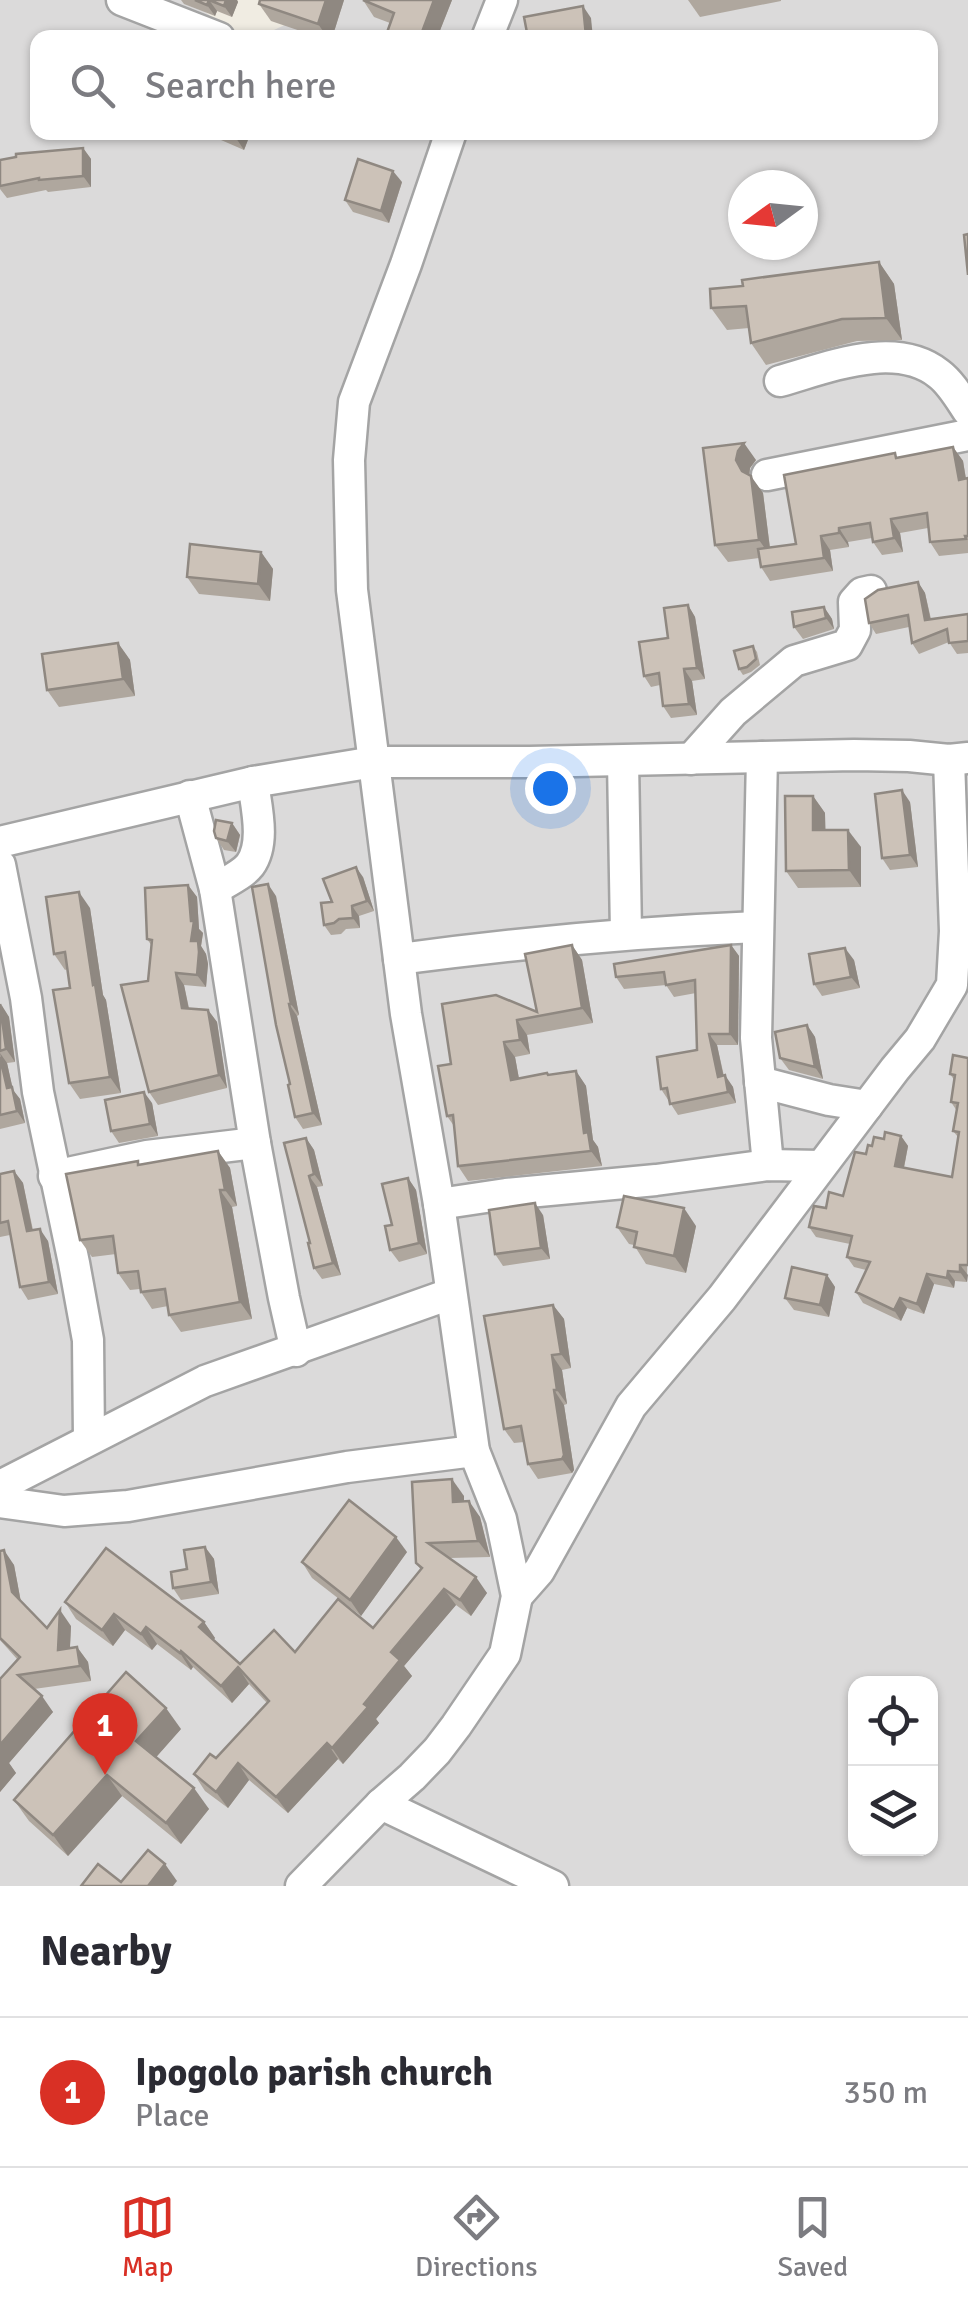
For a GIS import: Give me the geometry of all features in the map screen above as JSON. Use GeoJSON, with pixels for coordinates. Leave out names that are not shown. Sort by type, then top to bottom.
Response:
{"type":"FeatureCollection","features":[{"type":"Feature","properties":{"kind":"street"},"geometry":{"type":"LineString","coordinates":[[122,0],[199,30]]}},
{"type":"Feature","properties":{"kind":"street"},"geometry":{"type":"LineString","coordinates":[[490,30],[502,0]]}},
{"type":"Feature","properties":{"kind":"street"},"geometry":{"type":"LineString","coordinates":[[301,1886],[438,1751],[505,1654],[517,1596],[501,1519],[474,1450],[406,1014],[352,590],[349,460],[354,402],[406,264],[444,140]]}},
{"type":"Feature","properties":{"kind":"street"},"geometry":{"type":"LineString","coordinates":[[780,381],[852,362],[898,358],[939,374],[968,411]]}},
{"type":"Feature","properties":{"kind":"street"},"geometry":{"type":"LineString","coordinates":[[767,476],[968,435]]}},
{"type":"Feature","properties":{"kind":"street"},"geometry":{"type":"LineString","coordinates":[[691,759],[733,712],[794,661],[847,646],[855,630],[854,602],[862,593],[871,591]]}},
{"type":"Feature","properties":{"kind":"street"},"geometry":{"type":"LineString","coordinates":[[0,842],[253,782],[374,762],[854,755],[958,759],[952,986],[920,1039],[722,1298],[631,1406],[539,1571],[517,1596]]}},
{"type":"Feature","properties":{"kind":"street"},"geometry":{"type":"LineString","coordinates":[[762,758],[756,1053],[768,1165]]}},
{"type":"Feature","properties":{"kind":"street"},"geometry":{"type":"LineString","coordinates":[[623,760],[626,933]]}},
{"type":"Feature","properties":{"kind":"street"},"geometry":{"type":"LineString","coordinates":[[215,888],[250,865],[257,849],[253,782]]}},
{"type":"Feature","properties":{"kind":"street"},"geometry":{"type":"LineString","coordinates":[[190,796],[215,888],[255,1143],[296,1351]]}},
{"type":"Feature","properties":{"kind":"street"},"geometry":{"type":"LineString","coordinates":[[0,865],[26,998],[38,1092],[88,1340],[88,1439]]}},
{"type":"Feature","properties":{"kind":"street"},"geometry":{"type":"LineString","coordinates":[[399,959],[626,933],[757,927]]}},
{"type":"Feature","properties":{"kind":"street"},"geometry":{"type":"LineString","coordinates":[[760,1082],[867,1106]]}},
{"type":"Feature","properties":{"kind":"street"},"geometry":{"type":"LineString","coordinates":[[54,1176],[147,1156],[255,1143]]}},
{"type":"Feature","properties":{"kind":"street"},"geometry":{"type":"LineString","coordinates":[[438,1204],[768,1165],[821,1166]]}},
{"type":"Feature","properties":{"kind":"street"},"geometry":{"type":"LineString","coordinates":[[0,1486],[205,1381],[450,1294]]}},
{"type":"Feature","properties":{"kind":"street"},"geometry":{"type":"LineString","coordinates":[[0,1502],[64,1511],[128,1506],[347,1467],[474,1450]]}},
{"type":"Feature","properties":{"kind":"street"},"geometry":{"type":"LineString","coordinates":[[380,1804],[552,1886]]}},
{"type":"Feature","properties":{"kind":"shaded area"},"geometry":{"type":"Polygon","coordinates":[[[0,0],[189,0],[230,30],[30,30],[30,140],[938,140],[938,30],[274,30],[338,0],[968,0],[968,1886],[0,1886],[0,0]]]}},
{"type":"Feature","properties":{"kind":"building"},"geometry":{"type":"Polygon","coordinates":[[[260,0],[326,0],[318,24],[259,4],[260,0]]]}},
{"type":"Feature","properties":{"kind":"building"},"geometry":{"type":"Polygon","coordinates":[[[363,0],[434,0],[423,30],[388,30],[394,13],[363,0]]]}},
{"type":"Feature","properties":{"kind":"building"},"geometry":{"type":"Polygon","coordinates":[[[583,6],[585,30],[526,30],[524,17],[583,6]]]}},
{"type":"Feature","properties":{"kind":"building"},"geometry":{"type":"Polygon","coordinates":[[[83,148],[83,176],[39,178],[0,186],[0,160],[16,154],[83,148]]]}},
{"type":"Feature","properties":{"kind":"building"},"geometry":{"type":"Polygon","coordinates":[[[358,159],[393,171],[381,211],[345,200],[358,159]]]}},
{"type":"Feature","properties":{"kind":"building"},"geometry":{"type":"Polygon","coordinates":[[[968,234],[968,275],[964,235],[968,234]]]}},
{"type":"Feature","properties":{"kind":"building"},"geometry":{"type":"Polygon","coordinates":[[[879,262],[886,318],[842,319],[751,343],[746,306],[711,308],[710,289],[743,286],[742,280],[879,262]]]}},
{"type":"Feature","properties":{"kind":"building"},"geometry":{"type":"Polygon","coordinates":[[[744,443],[736,460],[742,471],[751,476],[759,540],[715,545],[703,448],[744,443]]]}},
{"type":"Feature","properties":{"kind":"building"},"geometry":{"type":"Polygon","coordinates":[[[953,447],[959,480],[968,478],[966,539],[930,542],[927,513],[891,519],[894,538],[873,542],[870,523],[839,528],[839,533],[821,536],[824,558],[761,567],[758,549],[796,544],[784,475],[895,453],[896,458],[953,447]]]}},
{"type":"Feature","properties":{"kind":"building"},"geometry":{"type":"Polygon","coordinates":[[[190,544],[261,552],[258,584],[187,577],[190,544]]]}},
{"type":"Feature","properties":{"kind":"building"},"geometry":{"type":"Polygon","coordinates":[[[918,582],[925,620],[968,614],[968,641],[949,643],[947,629],[912,643],[908,615],[869,623],[865,599],[878,590],[918,582]]]}},
{"type":"Feature","properties":{"kind":"building"},"geometry":{"type":"Polygon","coordinates":[[[688,605],[697,668],[684,669],[689,704],[663,706],[659,673],[644,676],[639,642],[668,638],[664,608],[688,605]]]}},
{"type":"Feature","properties":{"kind":"building"},"geometry":{"type":"Polygon","coordinates":[[[824,607],[826,618],[794,627],[792,612],[824,607]]]}},
{"type":"Feature","properties":{"kind":"building"},"geometry":{"type":"Polygon","coordinates":[[[118,643],[123,679],[47,690],[42,654],[118,643]]]}},
{"type":"Feature","properties":{"kind":"building"},"geometry":{"type":"Polygon","coordinates":[[[753,646],[756,659],[739,669],[734,651],[753,646]]]}},
{"type":"Feature","properties":{"kind":"building"},"geometry":{"type":"Polygon","coordinates":[[[902,790],[910,855],[882,858],[875,794],[902,790]]]}},
{"type":"Feature","properties":{"kind":"building"},"geometry":{"type":"Polygon","coordinates":[[[785,796],[813,796],[813,830],[848,830],[849,870],[786,871],[785,796]]]}},
{"type":"Feature","properties":{"kind":"building"},"geometry":{"type":"Polygon","coordinates":[[[216,820],[232,823],[227,841],[216,838],[216,820]]]}},
{"type":"Feature","properties":{"kind":"building"},"geometry":{"type":"Polygon","coordinates":[[[356,867],[367,901],[352,906],[353,918],[324,925],[321,903],[332,902],[323,879],[356,867]]]}},
{"type":"Feature","properties":{"kind":"building"},"geometry":{"type":"Polygon","coordinates":[[[268,884],[313,1113],[295,1117],[252,887],[268,884]]]}},
{"type":"Feature","properties":{"kind":"building"},"geometry":{"type":"Polygon","coordinates":[[[188,885],[194,921],[191,941],[198,941],[197,975],[176,973],[182,1008],[208,1010],[219,1075],[149,1092],[121,985],[148,981],[152,940],[147,939],[145,888],[188,885]]]}},
{"type":"Feature","properties":{"kind":"building"},"geometry":{"type":"Polygon","coordinates":[[[79,892],[110,1077],[69,1083],[53,990],[70,988],[65,952],[54,954],[46,897],[79,892]]]}},
{"type":"Feature","properties":{"kind":"building"},"geometry":{"type":"Polygon","coordinates":[[[572,945],[582,1008],[517,1020],[520,1040],[504,1042],[511,1080],[576,1071],[584,1133],[588,1132],[591,1151],[458,1166],[453,1115],[447,1116],[438,1066],[451,1064],[442,1004],[496,995],[537,1012],[525,954],[572,945]]]}},
{"type":"Feature","properties":{"kind":"building"},"geometry":{"type":"Polygon","coordinates":[[[731,945],[730,1034],[709,1034],[718,1077],[725,1075],[728,1092],[670,1104],[667,1088],[661,1089],[657,1057],[697,1050],[695,980],[666,985],[664,972],[616,977],[614,964],[731,945]]]}},
{"type":"Feature","properties":{"kind":"building"},"geometry":{"type":"Polygon","coordinates":[[[845,948],[851,977],[814,984],[809,954],[845,948]]]}},
{"type":"Feature","properties":{"kind":"building"},"geometry":{"type":"Polygon","coordinates":[[[0,1004],[6,1049],[0,1051],[0,1004]]]}},
{"type":"Feature","properties":{"kind":"building"},"geometry":{"type":"Polygon","coordinates":[[[807,1025],[815,1067],[780,1058],[775,1032],[807,1025]]]}},
{"type":"Feature","properties":{"kind":"building"},"geometry":{"type":"Polygon","coordinates":[[[953,1055],[968,1058],[968,1265],[960,1265],[960,1272],[948,1271],[947,1278],[927,1274],[917,1304],[900,1298],[894,1310],[856,1292],[870,1262],[847,1257],[852,1236],[809,1227],[814,1206],[826,1208],[829,1192],[843,1196],[855,1152],[866,1154],[874,1137],[884,1139],[885,1132],[901,1136],[895,1166],[952,1177],[959,1132],[953,1131],[958,1103],[951,1102],[953,1055]]]}},
{"type":"Feature","properties":{"kind":"building"},"geometry":{"type":"Polygon","coordinates":[[[0,1057],[17,1111],[0,1115],[0,1057]]]}},
{"type":"Feature","properties":{"kind":"building"},"geometry":{"type":"Polygon","coordinates":[[[144,1092],[150,1124],[111,1131],[105,1100],[144,1092]]]}},
{"type":"Feature","properties":{"kind":"building"},"geometry":{"type":"Polygon","coordinates":[[[306,1138],[314,1174],[309,1176],[333,1263],[314,1268],[284,1143],[306,1138]]]}},
{"type":"Feature","properties":{"kind":"building"},"geometry":{"type":"Polygon","coordinates":[[[218,1151],[225,1190],[220,1190],[240,1302],[169,1315],[165,1289],[141,1292],[138,1271],[118,1273],[113,1236],[80,1240],[66,1174],[218,1151]]]}},
{"type":"Feature","properties":{"kind":"building"},"geometry":{"type":"Polygon","coordinates":[[[14,1171],[27,1231],[40,1229],[49,1282],[20,1287],[8,1221],[0,1223],[0,1174],[14,1171]]]}},
{"type":"Feature","properties":{"kind":"building"},"geometry":{"type":"Polygon","coordinates":[[[408,1178],[419,1243],[390,1250],[385,1226],[392,1225],[382,1184],[408,1178]]]}},
{"type":"Feature","properties":{"kind":"building"},"geometry":{"type":"Polygon","coordinates":[[[624,1196],[684,1208],[674,1256],[634,1247],[637,1232],[617,1227],[624,1196]]]}},
{"type":"Feature","properties":{"kind":"building"},"geometry":{"type":"Polygon","coordinates":[[[535,1203],[541,1248],[495,1254],[489,1210],[535,1203]]]}},
{"type":"Feature","properties":{"kind":"building"},"geometry":{"type":"Polygon","coordinates":[[[792,1267],[827,1275],[820,1305],[785,1298],[792,1267]]]}},
{"type":"Feature","properties":{"kind":"building"},"geometry":{"type":"Polygon","coordinates":[[[553,1305],[561,1354],[552,1355],[554,1390],[564,1455],[562,1459],[528,1464],[521,1426],[504,1429],[484,1316],[553,1305]]]}},
{"type":"Feature","properties":{"kind":"building"},"geometry":{"type":"Polygon","coordinates":[[[452,1479],[453,1502],[469,1501],[478,1541],[428,1543],[476,1577],[460,1600],[444,1589],[391,1652],[400,1660],[364,1704],[368,1707],[332,1748],[327,1743],[276,1797],[238,1763],[216,1792],[194,1774],[210,1754],[216,1758],[269,1701],[238,1667],[221,1686],[146,1627],[141,1634],[114,1614],[102,1630],[65,1602],[106,1548],[204,1622],[199,1627],[240,1664],[274,1630],[295,1652],[338,1599],[373,1628],[422,1568],[416,1563],[412,1482],[452,1479]]]}},
{"type":"Feature","properties":{"kind":"building"},"geometry":{"type":"Polygon","coordinates":[[[349,1500],[396,1537],[350,1600],[302,1562],[349,1500]]]}},
{"type":"Feature","properties":{"kind":"building"},"geometry":{"type":"Polygon","coordinates":[[[205,1547],[211,1582],[173,1588],[171,1572],[187,1569],[184,1550],[205,1547]]]}},
{"type":"Feature","properties":{"kind":"building"},"geometry":{"type":"Polygon","coordinates":[[[4,1550],[12,1592],[47,1628],[60,1610],[58,1650],[77,1647],[80,1666],[18,1675],[42,1696],[0,1745],[0,1679],[20,1657],[0,1638],[0,1551],[4,1550]]]}},
{"type":"Feature","properties":{"kind":"building"},"geometry":{"type":"Polygon","coordinates":[[[126,1672],[166,1708],[136,1741],[194,1788],[166,1823],[107,1775],[53,1835],[14,1800],[126,1672]]]}},
{"type":"Feature","properties":{"kind":"building"},"geometry":{"type":"Polygon","coordinates":[[[148,1850],[165,1864],[148,1886],[81,1886],[98,1864],[121,1882],[148,1850]]]}},
{"type":"Feature","properties":{"kind":"place","name":"Ipogolo parish church"},"geometry":{"type":"Point","coordinates":[105,1775]}}]}
